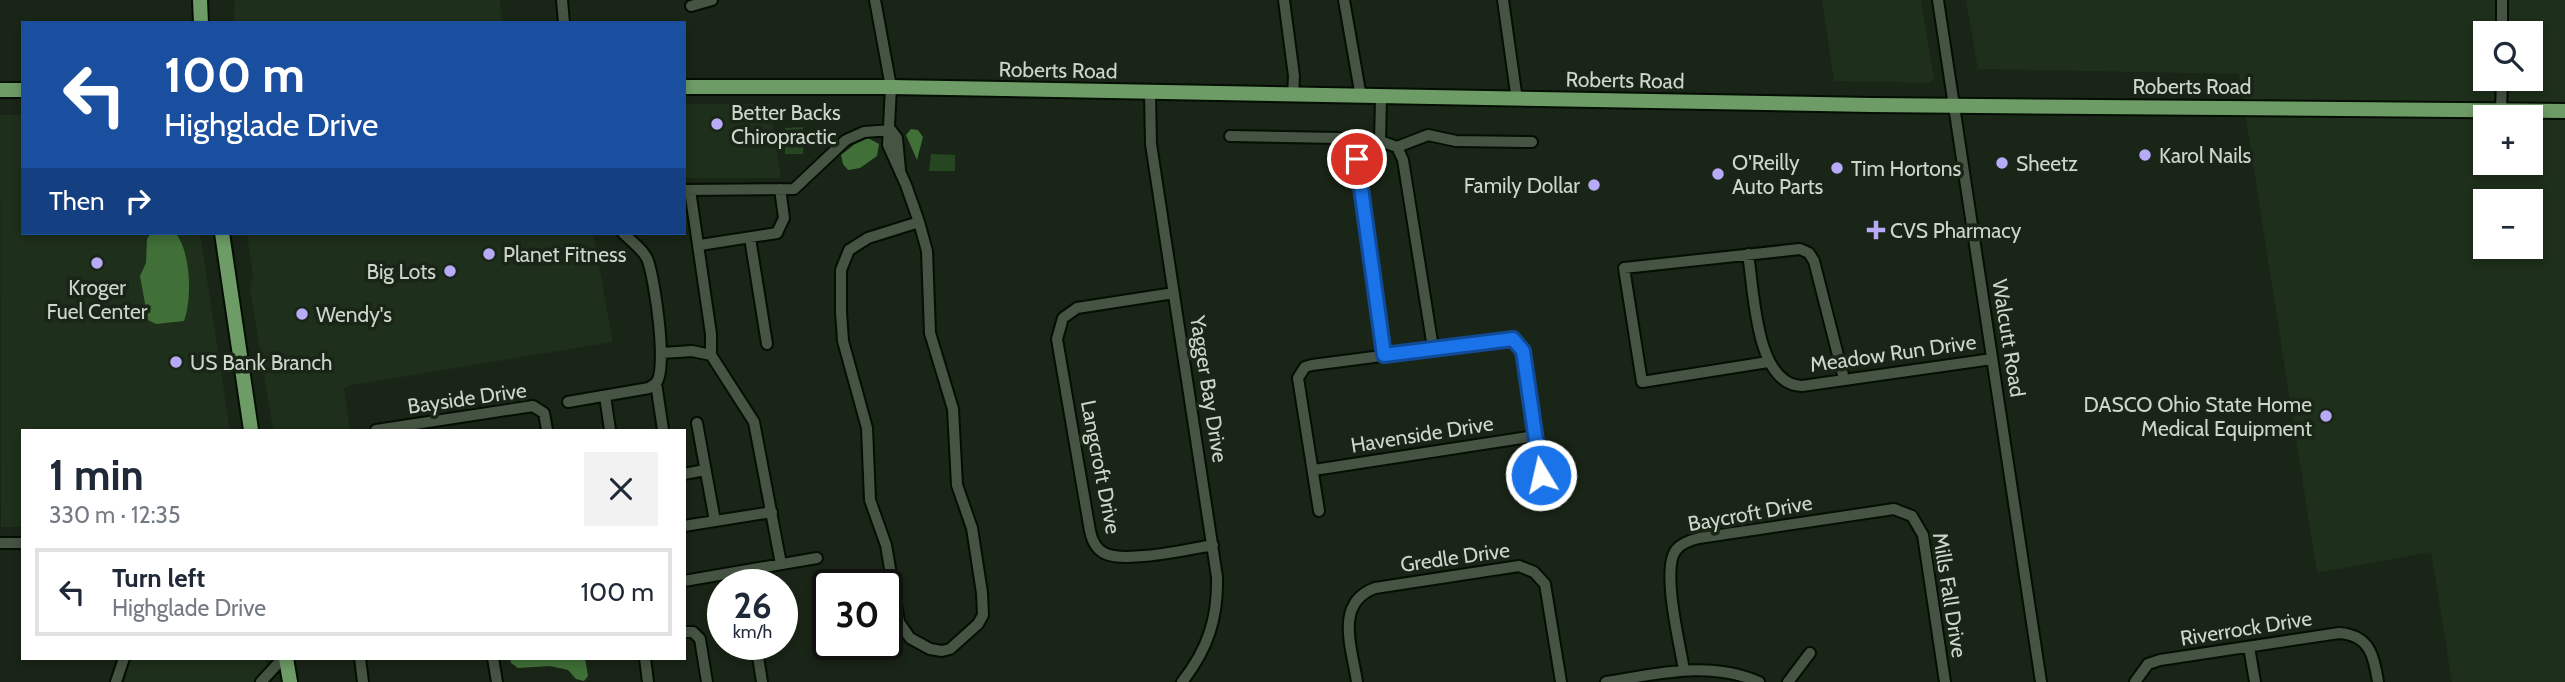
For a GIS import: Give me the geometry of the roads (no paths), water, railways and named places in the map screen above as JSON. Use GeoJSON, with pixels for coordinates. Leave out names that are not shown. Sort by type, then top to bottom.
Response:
{"type":"FeatureCollection","features":[{"type":"Feature","properties":{"kind":"main road"},"geometry":{"type":"LineString","coordinates":[[200,0],[201,21]]}},
{"type":"Feature","properties":{"kind":"main road","name":"Roberts Road"},"geometry":{"type":"LineString","coordinates":[[686,87],[891,87],[1150,94],[1954,106],[2473,110]]}},
{"type":"Feature","properties":{"kind":"main road"},"geometry":{"type":"LineString","coordinates":[[0,90],[21,90]]}},
{"type":"Feature","properties":{"kind":"main road","name":"Roberts Road"},"geometry":{"type":"LineString","coordinates":[[2543,111],[2565,111]]}},
{"type":"Feature","properties":{"kind":"main road"},"geometry":{"type":"LineString","coordinates":[[222,235],[251,429]]}},
{"type":"Feature","properties":{"kind":"main road"},"geometry":{"type":"LineString","coordinates":[[285,660],[290,682]]}},
{"type":"Feature","properties":{"kind":"street"},"geometry":{"type":"LineString","coordinates":[[562,0],[564,21]]}},
{"type":"Feature","properties":{"kind":"street"},"geometry":{"type":"LineString","coordinates":[[691,6],[712,0]]}},
{"type":"Feature","properties":{"kind":"street"},"geometry":{"type":"LineString","coordinates":[[875,0],[891,87],[891,130],[888,145],[892,160],[900,170],[919,222],[927,251],[930,333],[953,409],[957,485],[972,528],[984,608],[978,624],[950,649],[943,651],[930,649],[910,638],[900,622],[886,545],[870,500],[867,428],[843,341],[841,312],[841,270],[849,250],[868,238],[919,222]]}},
{"type":"Feature","properties":{"kind":"street"},"geometry":{"type":"LineString","coordinates":[[1284,0],[1294,76],[1293,96]]}},
{"type":"Feature","properties":{"kind":"street"},"geometry":{"type":"LineString","coordinates":[[1344,0],[1361,97]]}},
{"type":"Feature","properties":{"kind":"street"},"geometry":{"type":"LineString","coordinates":[[1503,0],[1517,100]]}},
{"type":"Feature","properties":{"kind":"street","name":"Walcutt Road"},"geometry":{"type":"LineString","coordinates":[[1938,0],[2040,682]]}},
{"type":"Feature","properties":{"kind":"street"},"geometry":{"type":"LineString","coordinates":[[2502,0],[2502,21]]}},
{"type":"Feature","properties":{"kind":"street","name":"Yagger Bay Drive"},"geometry":{"type":"LineString","coordinates":[[1150,94],[1151,145],[1213,545],[1217,601],[1214,625],[1206,647],[1182,682]]}},
{"type":"Feature","properties":{"kind":"street"},"geometry":{"type":"LineString","coordinates":[[1380,141],[1381,98]]}},
{"type":"Feature","properties":{"kind":"street"},"geometry":{"type":"LineString","coordinates":[[781,564],[752,415],[711,355],[699,245],[693,205],[687,190],[798,187],[854,135],[891,130]]}},
{"type":"Feature","properties":{"kind":"street"},"geometry":{"type":"LineString","coordinates":[[1384,355],[1357,169],[1363,149],[1380,141],[1397,147],[1428,135],[1456,141],[1532,142]]}},
{"type":"Feature","properties":{"kind":"street"},"geometry":{"type":"LineString","coordinates":[[1230,136],[1339,138],[1363,149]]}},
{"type":"Feature","properties":{"kind":"street"},"geometry":{"type":"LineString","coordinates":[[1397,147],[1403,160],[1433,348]]}},
{"type":"Feature","properties":{"kind":"street"},"geometry":{"type":"LineString","coordinates":[[699,245],[780,231],[783,223],[780,189]]}},
{"type":"Feature","properties":{"kind":"street"},"geometry":{"type":"LineString","coordinates":[[568,402],[649,388],[662,376],[663,353],[648,260],[625,235]]}},
{"type":"Feature","properties":{"kind":"street"},"geometry":{"type":"LineString","coordinates":[[750,238],[766,344]]}},
{"type":"Feature","properties":{"kind":"street"},"geometry":{"type":"LineString","coordinates":[[1748,254],[1768,362],[1642,382],[1625,268],[1687,262],[1748,254],[1800,249],[1809,253],[1814,261],[1844,379]]}},
{"type":"Feature","properties":{"kind":"street","name":"Langcroft Drive"},"geometry":{"type":"LineString","coordinates":[[1174,293],[1085,306],[1063,317],[1058,339],[1090,531],[1096,546],[1109,555],[1125,557],[1213,545]]}},
{"type":"Feature","properties":{"kind":"street"},"geometry":{"type":"LineString","coordinates":[[1319,511],[1298,378],[1305,367],[1312,365],[1505,337],[1513,339],[1523,351],[1541,475]]}},
{"type":"Feature","properties":{"kind":"street"},"geometry":{"type":"LineString","coordinates":[[663,353],[692,351],[711,355]]}},
{"type":"Feature","properties":{"kind":"street","name":"Meadow Run Drive"},"geometry":{"type":"LineString","coordinates":[[1768,362],[1783,382],[1789,385],[1992,359]]}},
{"type":"Feature","properties":{"kind":"street"},"geometry":{"type":"LineString","coordinates":[[656,383],[663,429]]}},
{"type":"Feature","properties":{"kind":"street"},"geometry":{"type":"LineString","coordinates":[[605,396],[610,429]]}},
{"type":"Feature","properties":{"kind":"street","name":"Bayside Drive"},"geometry":{"type":"LineString","coordinates":[[406,428],[533,406],[544,413],[547,429]]}},
{"type":"Feature","properties":{"kind":"street"},"geometry":{"type":"LineString","coordinates":[[697,423],[715,522]]}},
{"type":"Feature","properties":{"kind":"street","name":"Havenside Drive"},"geometry":{"type":"LineString","coordinates":[[1314,470],[1535,436]]}},
{"type":"Feature","properties":{"kind":"street"},"geometry":{"type":"LineString","coordinates":[[686,474],[705,470]]}},
{"type":"Feature","properties":{"kind":"street","name":"Baycroft Drive"},"geometry":{"type":"LineString","coordinates":[[1684,670],[1670,574],[1671,558],[1681,545],[1699,538],[1887,510],[1912,516]]}},
{"type":"Feature","properties":{"kind":"street"},"geometry":{"type":"LineString","coordinates":[[686,526],[772,512]]}},
{"type":"Feature","properties":{"kind":"street","name":"Mills Fall Drive"},"geometry":{"type":"LineString","coordinates":[[1912,516],[1923,535],[1945,682]]}},
{"type":"Feature","properties":{"kind":"street"},"geometry":{"type":"LineString","coordinates":[[0,542],[21,542]]}},
{"type":"Feature","properties":{"kind":"street"},"geometry":{"type":"LineString","coordinates":[[754,569],[817,558]]}},
{"type":"Feature","properties":{"kind":"street","name":"Gredle Drive"},"geometry":{"type":"LineString","coordinates":[[1357,682],[1348,624],[1353,601],[1363,592],[1512,567],[1530,570],[1545,584],[1561,682]]}},
{"type":"Feature","properties":{"kind":"street"},"geometry":{"type":"LineString","coordinates":[[686,581],[707,577]]}},
{"type":"Feature","properties":{"kind":"street"},"geometry":{"type":"LineString","coordinates":[[686,632],[693,632],[700,639],[707,682]]}},
{"type":"Feature","properties":{"kind":"street","name":"Riverrock Drive"},"geometry":{"type":"LineString","coordinates":[[2137,677],[2148,664],[2160,660],[2339,633],[2362,638],[2374,660],[2378,682]]}},
{"type":"Feature","properties":{"kind":"street"},"geometry":{"type":"LineString","coordinates":[[2249,646],[2255,682]]}},
{"type":"Feature","properties":{"kind":"street"},"geometry":{"type":"LineString","coordinates":[[1788,682],[1810,653]]}},
{"type":"Feature","properties":{"kind":"street"},"geometry":{"type":"LineString","coordinates":[[261,682],[283,660]]}},
{"type":"Feature","properties":{"kind":"street"},"geometry":{"type":"LineString","coordinates":[[360,660],[363,682]]}},
{"type":"Feature","properties":{"kind":"street"},"geometry":{"type":"LineString","coordinates":[[493,660],[497,682]]}},
{"type":"Feature","properties":{"kind":"street"},"geometry":{"type":"LineString","coordinates":[[645,660],[649,682]]}},
{"type":"Feature","properties":{"kind":"street"},"geometry":{"type":"LineString","coordinates":[[759,660],[762,682]]}},
{"type":"Feature","properties":{"kind":"street"},"geometry":{"type":"LineString","coordinates":[[116,682],[118,663]]}},
{"type":"Feature","properties":{"kind":"street"},"geometry":{"type":"LineString","coordinates":[[1605,682],[1684,670],[1734,672],[1759,682]]}},
{"type":"Feature","properties":{"kind":"place","name":"Better Backs Chiropractic"},"geometry":{"type":"Point","coordinates":[717,124]}},
{"type":"Feature","properties":{"kind":"place","name":"Karol Nails"},"geometry":{"type":"Point","coordinates":[2145,155]}},
{"type":"Feature","properties":{"kind":"place","name":"Sheetz"},"geometry":{"type":"Point","coordinates":[2002,163]}},
{"type":"Feature","properties":{"kind":"place","name":"Tim Hortons"},"geometry":{"type":"Point","coordinates":[1837,168]}},
{"type":"Feature","properties":{"kind":"place","name":"O'Reilly Auto Parts"},"geometry":{"type":"Point","coordinates":[1718,174]}},
{"type":"Feature","properties":{"kind":"place","name":"Family Dollar"},"geometry":{"type":"Point","coordinates":[1594,185]}},
{"type":"Feature","properties":{"kind":"place","name":"CVS Pharmacy"},"geometry":{"type":"Point","coordinates":[1876,230]}},
{"type":"Feature","properties":{"kind":"place","name":"Planet Fitness"},"geometry":{"type":"Point","coordinates":[489,254]}},
{"type":"Feature","properties":{"kind":"place","name":"Kroger Fuel Center"},"geometry":{"type":"Point","coordinates":[97,263]}},
{"type":"Feature","properties":{"kind":"place","name":"Big Lots"},"geometry":{"type":"Point","coordinates":[450,271]}},
{"type":"Feature","properties":{"kind":"place","name":"Wendy's"},"geometry":{"type":"Point","coordinates":[302,314]}},
{"type":"Feature","properties":{"kind":"place","name":"US Bank Branch"},"geometry":{"type":"Point","coordinates":[176,362]}},
{"type":"Feature","properties":{"kind":"place","name":"DASCO Ohio State Home Medical Equipment"},"geometry":{"type":"Point","coordinates":[2326,416]}}]}
